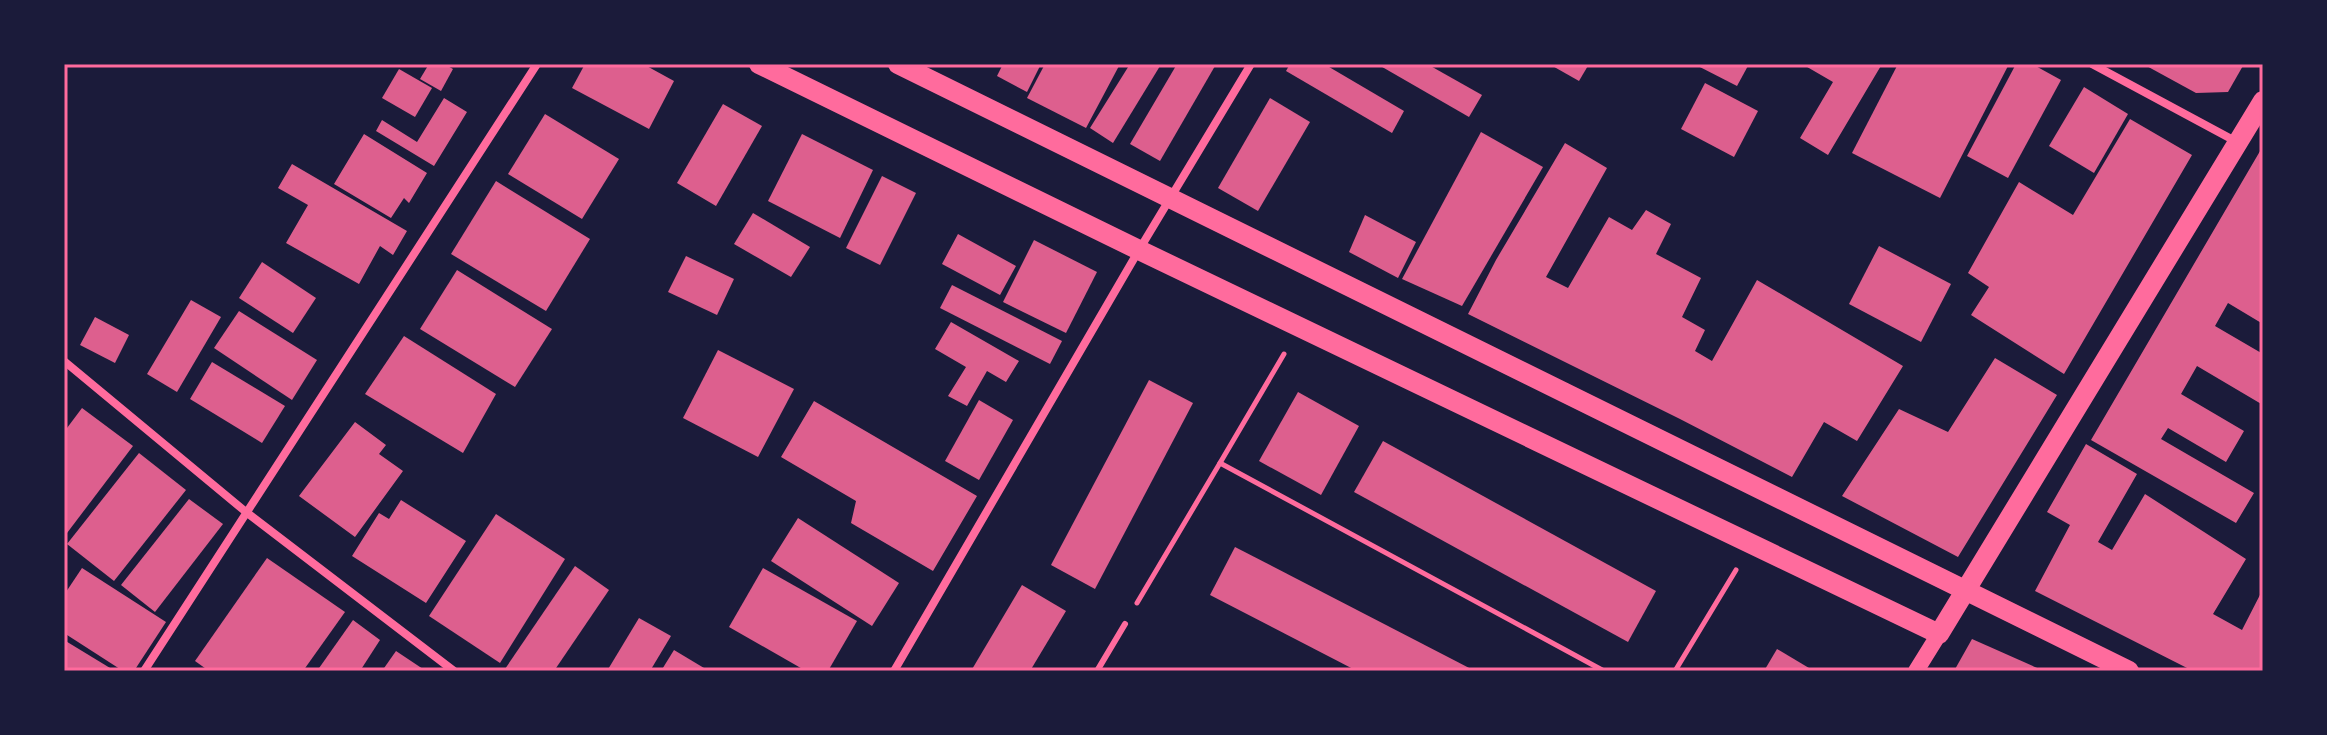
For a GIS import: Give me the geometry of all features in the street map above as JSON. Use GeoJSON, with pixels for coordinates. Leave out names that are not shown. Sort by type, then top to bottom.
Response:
{"type":"FeatureCollection","features":[{"type":"Feature","properties":{"kind":"main road"},"geometry":{"type":"LineString","coordinates":[[759,64],[1939,634]]}},
{"type":"Feature","properties":{"kind":"main road"},"geometry":{"type":"LineString","coordinates":[[898,64],[2129,671]]}},
{"type":"Feature","properties":{"kind":"main road"},"geometry":{"type":"LineString","coordinates":[[1916,671],[2263,101]]}},
{"type":"Feature","properties":{"kind":"street"},"geometry":{"type":"LineString","coordinates":[[144,671],[537,64]]}},
{"type":"Feature","properties":{"kind":"street"},"geometry":{"type":"LineString","coordinates":[[894,671],[1251,64]]}},
{"type":"Feature","properties":{"kind":"street"},"geometry":{"type":"LineString","coordinates":[[2092,64],[2238,142]]}},
{"type":"Feature","properties":{"kind":"street"},"geometry":{"type":"LineString","coordinates":[[64,361],[246,512],[454,671]]}},
{"type":"Feature","properties":{"kind":"lane"},"geometry":{"type":"LineString","coordinates":[[1097,671],[1125,624]]}},
{"type":"Feature","properties":{"kind":"path"},"geometry":{"type":"LineString","coordinates":[[1125,624],[1299,327]]}},
{"type":"Feature","properties":{"kind":"path"},"geometry":{"type":"LineString","coordinates":[[1220,463],[1604,671]]}},
{"type":"Feature","properties":{"kind":"path"},"geometry":{"type":"LineString","coordinates":[[1675,671],[1751,545]]}},
{"type":"Feature","properties":{"kind":"building"},"geometry":{"type":"Polygon","coordinates":[[[429,64],[444,64],[453,69],[441,91],[420,79],[429,64]]]}},
{"type":"Feature","properties":{"kind":"building"},"geometry":{"type":"Polygon","coordinates":[[[585,64],[643,64],[674,81],[649,129],[572,88],[585,64]]]}},
{"type":"Feature","properties":{"kind":"building"},"geometry":{"type":"Polygon","coordinates":[[[1003,64],[1041,64],[1027,92],[997,76],[1003,64]]]}},
{"type":"Feature","properties":{"kind":"building"},"geometry":{"type":"Polygon","coordinates":[[[1045,64],[1120,64],[1086,128],[1027,98],[1045,64]]]}},
{"type":"Feature","properties":{"kind":"building"},"geometry":{"type":"Polygon","coordinates":[[[1130,64],[1160,66],[1113,143],[1090,128],[1130,64]]]}},
{"type":"Feature","properties":{"kind":"building"},"geometry":{"type":"Polygon","coordinates":[[[1177,64],[1215,66],[1160,161],[1130,144],[1177,64]]]}},
{"type":"Feature","properties":{"kind":"building"},"geometry":{"type":"Polygon","coordinates":[[[1290,64],[1324,64],[1404,111],[1392,133],[1286,71],[1290,64]]]}},
{"type":"Feature","properties":{"kind":"building"},"geometry":{"type":"Polygon","coordinates":[[[1377,64],[1427,64],[1482,95],[1469,117],[1377,64]]]}},
{"type":"Feature","properties":{"kind":"building"},"geometry":{"type":"Polygon","coordinates":[[[1549,64],[1589,64],[1579,81],[1549,64]]]}},
{"type":"Feature","properties":{"kind":"building"},"geometry":{"type":"Polygon","coordinates":[[[1694,64],[1749,64],[1737,86],[1694,64]]]}},
{"type":"Feature","properties":{"kind":"building"},"geometry":{"type":"Polygon","coordinates":[[[1802,64],[1882,64],[1828,155],[1800,138],[1833,82],[1802,64]]]}},
{"type":"Feature","properties":{"kind":"building"},"geometry":{"type":"Polygon","coordinates":[[[1898,64],[2009,64],[1940,198],[1852,153],[1898,64]]]}},
{"type":"Feature","properties":{"kind":"building"},"geometry":{"type":"Polygon","coordinates":[[[2016,64],[2032,64],[2061,80],[2008,178],[1967,156],[2016,64]]]}},
{"type":"Feature","properties":{"kind":"building"},"geometry":{"type":"Polygon","coordinates":[[[2143,64],[2244,64],[2228,92],[2196,93],[2143,64]]]}},
{"type":"Feature","properties":{"kind":"building"},"geometry":{"type":"Polygon","coordinates":[[[399,69],[432,88],[415,117],[382,98],[399,69]]]}},
{"type":"Feature","properties":{"kind":"building"},"geometry":{"type":"Polygon","coordinates":[[[1705,83],[1758,111],[1734,157],[1681,129],[1705,83]]]}},
{"type":"Feature","properties":{"kind":"building"},"geometry":{"type":"Polygon","coordinates":[[[2084,87],[2128,114],[2094,173],[2049,146],[2084,87]]]}},
{"type":"Feature","properties":{"kind":"building"},"geometry":{"type":"Polygon","coordinates":[[[444,98],[467,112],[434,166],[376,131],[382,120],[417,142],[444,98]]]}},
{"type":"Feature","properties":{"kind":"building"},"geometry":{"type":"Polygon","coordinates":[[[1270,98],[1310,122],[1258,211],[1218,188],[1270,98]]]}},
{"type":"Feature","properties":{"kind":"building"},"geometry":{"type":"Polygon","coordinates":[[[723,104],[762,126],[716,206],[677,183],[723,104]]]}},
{"type":"Feature","properties":{"kind":"building"},"geometry":{"type":"Polygon","coordinates":[[[545,114],[619,159],[582,219],[508,174],[545,114]]]}},
{"type":"Feature","properties":{"kind":"building"},"geometry":{"type":"Polygon","coordinates":[[[2130,119],[2192,155],[2064,374],[1971,315],[1989,287],[1968,273],[2019,182],[2073,215],[2130,119]]]}},
{"type":"Feature","properties":{"kind":"building"},"geometry":{"type":"Polygon","coordinates":[[[1481,132],[1543,167],[1462,306],[1402,279],[1481,132]]]}},
{"type":"Feature","properties":{"kind":"building"},"geometry":{"type":"Polygon","coordinates":[[[364,134],[427,173],[409,203],[404,198],[391,218],[334,184],[364,134]]]}},
{"type":"Feature","properties":{"kind":"building"},"geometry":{"type":"Polygon","coordinates":[[[802,134],[873,170],[840,238],[768,201],[802,134]]]}},
{"type":"Feature","properties":{"kind":"building"},"geometry":{"type":"Polygon","coordinates":[[[1565,143],[1607,168],[1546,277],[1568,288],[1609,217],[1632,230],[1646,210],[1671,224],[1656,254],[1701,278],[1682,317],[1705,330],[1695,351],[1712,361],[1757,280],[1903,366],[1857,441],[1824,422],[1792,477],[1468,314],[1565,143]]]}},
{"type":"Feature","properties":{"kind":"building"},"geometry":{"type":"Polygon","coordinates":[[[2263,146],[2263,324],[2228,303],[2215,326],[2263,354],[2263,405],[2197,366],[2181,394],[2244,431],[2226,462],[2168,428],[2161,439],[2254,493],[2236,523],[2091,440],[2263,146]]]}},
{"type":"Feature","properties":{"kind":"building"},"geometry":{"type":"Polygon","coordinates":[[[292,164],[407,231],[393,255],[380,246],[359,284],[286,243],[308,205],[278,188],[292,164]]]}},
{"type":"Feature","properties":{"kind":"building"},"geometry":{"type":"Polygon","coordinates":[[[882,176],[916,193],[880,265],[846,248],[882,176]]]}},
{"type":"Feature","properties":{"kind":"building"},"geometry":{"type":"Polygon","coordinates":[[[496,181],[590,239],[546,311],[451,254],[496,181]]]}},
{"type":"Feature","properties":{"kind":"building"},"geometry":{"type":"Polygon","coordinates":[[[753,213],[810,247],[791,277],[734,244],[753,213]]]}},
{"type":"Feature","properties":{"kind":"building"},"geometry":{"type":"Polygon","coordinates":[[[1365,215],[1416,242],[1398,278],[1349,252],[1365,215]]]}},
{"type":"Feature","properties":{"kind":"building"},"geometry":{"type":"Polygon","coordinates":[[[958,234],[1016,266],[1000,295],[942,264],[958,234]]]}},
{"type":"Feature","properties":{"kind":"building"},"geometry":{"type":"Polygon","coordinates":[[[1034,240],[1097,272],[1066,333],[1003,302],[1034,240]]]}},
{"type":"Feature","properties":{"kind":"building"},"geometry":{"type":"Polygon","coordinates":[[[1879,246],[1951,284],[1921,342],[1849,304],[1879,246]]]}},
{"type":"Feature","properties":{"kind":"building"},"geometry":{"type":"Polygon","coordinates":[[[686,256],[734,279],[717,315],[668,292],[686,256]]]}},
{"type":"Feature","properties":{"kind":"building"},"geometry":{"type":"Polygon","coordinates":[[[262,262],[316,298],[293,333],[239,298],[262,262]]]}},
{"type":"Feature","properties":{"kind":"building"},"geometry":{"type":"Polygon","coordinates":[[[457,270],[552,329],[515,387],[420,329],[457,270]]]}},
{"type":"Feature","properties":{"kind":"building"},"geometry":{"type":"Polygon","coordinates":[[[952,285],[1062,341],[1050,364],[940,308],[952,285]]]}},
{"type":"Feature","properties":{"kind":"building"},"geometry":{"type":"Polygon","coordinates":[[[191,300],[221,317],[177,392],[147,374],[191,300]]]}},
{"type":"Feature","properties":{"kind":"building"},"geometry":{"type":"Polygon","coordinates":[[[239,311],[317,360],[292,400],[214,348],[239,311]]]}},
{"type":"Feature","properties":{"kind":"building"},"geometry":{"type":"Polygon","coordinates":[[[95,317],[129,335],[115,363],[80,345],[95,317]]]}},
{"type":"Feature","properties":{"kind":"building"},"geometry":{"type":"Polygon","coordinates":[[[951,322],[1019,361],[1006,382],[987,371],[967,406],[948,396],[966,367],[935,349],[951,322]]]}},
{"type":"Feature","properties":{"kind":"building"},"geometry":{"type":"Polygon","coordinates":[[[404,336],[496,394],[463,453],[365,394],[404,336]]]}},
{"type":"Feature","properties":{"kind":"building"},"geometry":{"type":"Polygon","coordinates":[[[718,350],[794,389],[758,457],[683,418],[718,350]]]}},
{"type":"Feature","properties":{"kind":"building"},"geometry":{"type":"Polygon","coordinates":[[[1995,358],[2057,395],[1958,557],[1842,496],[1899,409],[1948,432],[1995,358]]]}},
{"type":"Feature","properties":{"kind":"building"},"geometry":{"type":"Polygon","coordinates":[[[212,362],[285,406],[262,443],[190,399],[212,362]]]}},
{"type":"Feature","properties":{"kind":"building"},"geometry":{"type":"Polygon","coordinates":[[[1149,380],[1193,403],[1095,589],[1051,565],[1149,380]]]}},
{"type":"Feature","properties":{"kind":"building"},"geometry":{"type":"Polygon","coordinates":[[[1298,392],[1359,426],[1321,495],[1259,461],[1298,392]]]}},
{"type":"Feature","properties":{"kind":"building"},"geometry":{"type":"Polygon","coordinates":[[[979,400],[1013,420],[979,480],[945,461],[979,400]]]}},
{"type":"Feature","properties":{"kind":"building"},"geometry":{"type":"Polygon","coordinates":[[[814,401],[977,496],[933,571],[851,523],[856,501],[781,457],[814,401]]]}},
{"type":"Feature","properties":{"kind":"building"},"geometry":{"type":"Polygon","coordinates":[[[82,408],[133,446],[64,537],[64,432],[82,408]]]}},
{"type":"Feature","properties":{"kind":"building"},"geometry":{"type":"Polygon","coordinates":[[[355,422],[386,445],[379,454],[403,471],[355,537],[299,496],[355,422]]]}},
{"type":"Feature","properties":{"kind":"building"},"geometry":{"type":"Polygon","coordinates":[[[1383,441],[1656,591],[1628,642],[1354,492],[1383,441]]]}},
{"type":"Feature","properties":{"kind":"building"},"geometry":{"type":"Polygon","coordinates":[[[2086,444],[2137,474],[2098,542],[2112,550],[2145,494],[2246,559],[2213,614],[2242,630],[2263,589],[2263,671],[2193,671],[2035,591],[2070,525],[2047,512],[2086,444]]]}},
{"type":"Feature","properties":{"kind":"building"},"geometry":{"type":"Polygon","coordinates":[[[139,453],[186,490],[114,581],[67,544],[139,453]]]}},
{"type":"Feature","properties":{"kind":"building"},"geometry":{"type":"Polygon","coordinates":[[[189,499],[223,524],[155,612],[121,585],[189,499]]]}},
{"type":"Feature","properties":{"kind":"building"},"geometry":{"type":"Polygon","coordinates":[[[401,500],[466,541],[426,603],[352,556],[379,513],[389,519],[401,500]]]}},
{"type":"Feature","properties":{"kind":"building"},"geometry":{"type":"Polygon","coordinates":[[[496,514],[565,559],[500,663],[429,616],[496,514]]]}},
{"type":"Feature","properties":{"kind":"building"},"geometry":{"type":"Polygon","coordinates":[[[798,518],[899,583],[872,626],[771,561],[798,518]]]}},
{"type":"Feature","properties":{"kind":"building"},"geometry":{"type":"Polygon","coordinates":[[[1235,547],[1475,671],[1357,671],[1210,595],[1235,547]]]}},
{"type":"Feature","properties":{"kind":"building"},"geometry":{"type":"Polygon","coordinates":[[[267,558],[345,612],[303,671],[209,671],[195,661],[267,558]]]}},
{"type":"Feature","properties":{"kind":"building"},"geometry":{"type":"Polygon","coordinates":[[[575,566],[609,590],[554,671],[508,671],[505,669],[575,566]]]}},
{"type":"Feature","properties":{"kind":"building"},"geometry":{"type":"Polygon","coordinates":[[[82,568],[166,622],[134,671],[123,671],[64,633],[64,595],[82,568]]]}},
{"type":"Feature","properties":{"kind":"building"},"geometry":{"type":"Polygon","coordinates":[[[763,568],[857,621],[828,671],[806,671],[729,627],[763,568]]]}},
{"type":"Feature","properties":{"kind":"building"},"geometry":{"type":"Polygon","coordinates":[[[1022,585],[1066,611],[1030,671],[971,671],[1022,585]]]}},
{"type":"Feature","properties":{"kind":"building"},"geometry":{"type":"Polygon","coordinates":[[[639,618],[671,636],[650,671],[607,671],[639,618]]]}},
{"type":"Feature","properties":{"kind":"building"},"geometry":{"type":"Polygon","coordinates":[[[353,620],[380,640],[360,671],[317,671],[353,620]]]}},
{"type":"Feature","properties":{"kind":"building"},"geometry":{"type":"Polygon","coordinates":[[[1972,639],[2044,671],[1954,671],[1972,639]]]}},
{"type":"Feature","properties":{"kind":"building"},"geometry":{"type":"Polygon","coordinates":[[[64,640],[115,671],[64,671],[64,640]]]}},
{"type":"Feature","properties":{"kind":"building"},"geometry":{"type":"Polygon","coordinates":[[[1777,649],[1814,671],[1764,671],[1777,649]]]}},
{"type":"Feature","properties":{"kind":"building"},"geometry":{"type":"Polygon","coordinates":[[[674,650],[709,671],[661,671],[674,650]]]}},
{"type":"Feature","properties":{"kind":"building"},"geometry":{"type":"Polygon","coordinates":[[[396,651],[426,671],[382,671],[396,651]]]}}]}
